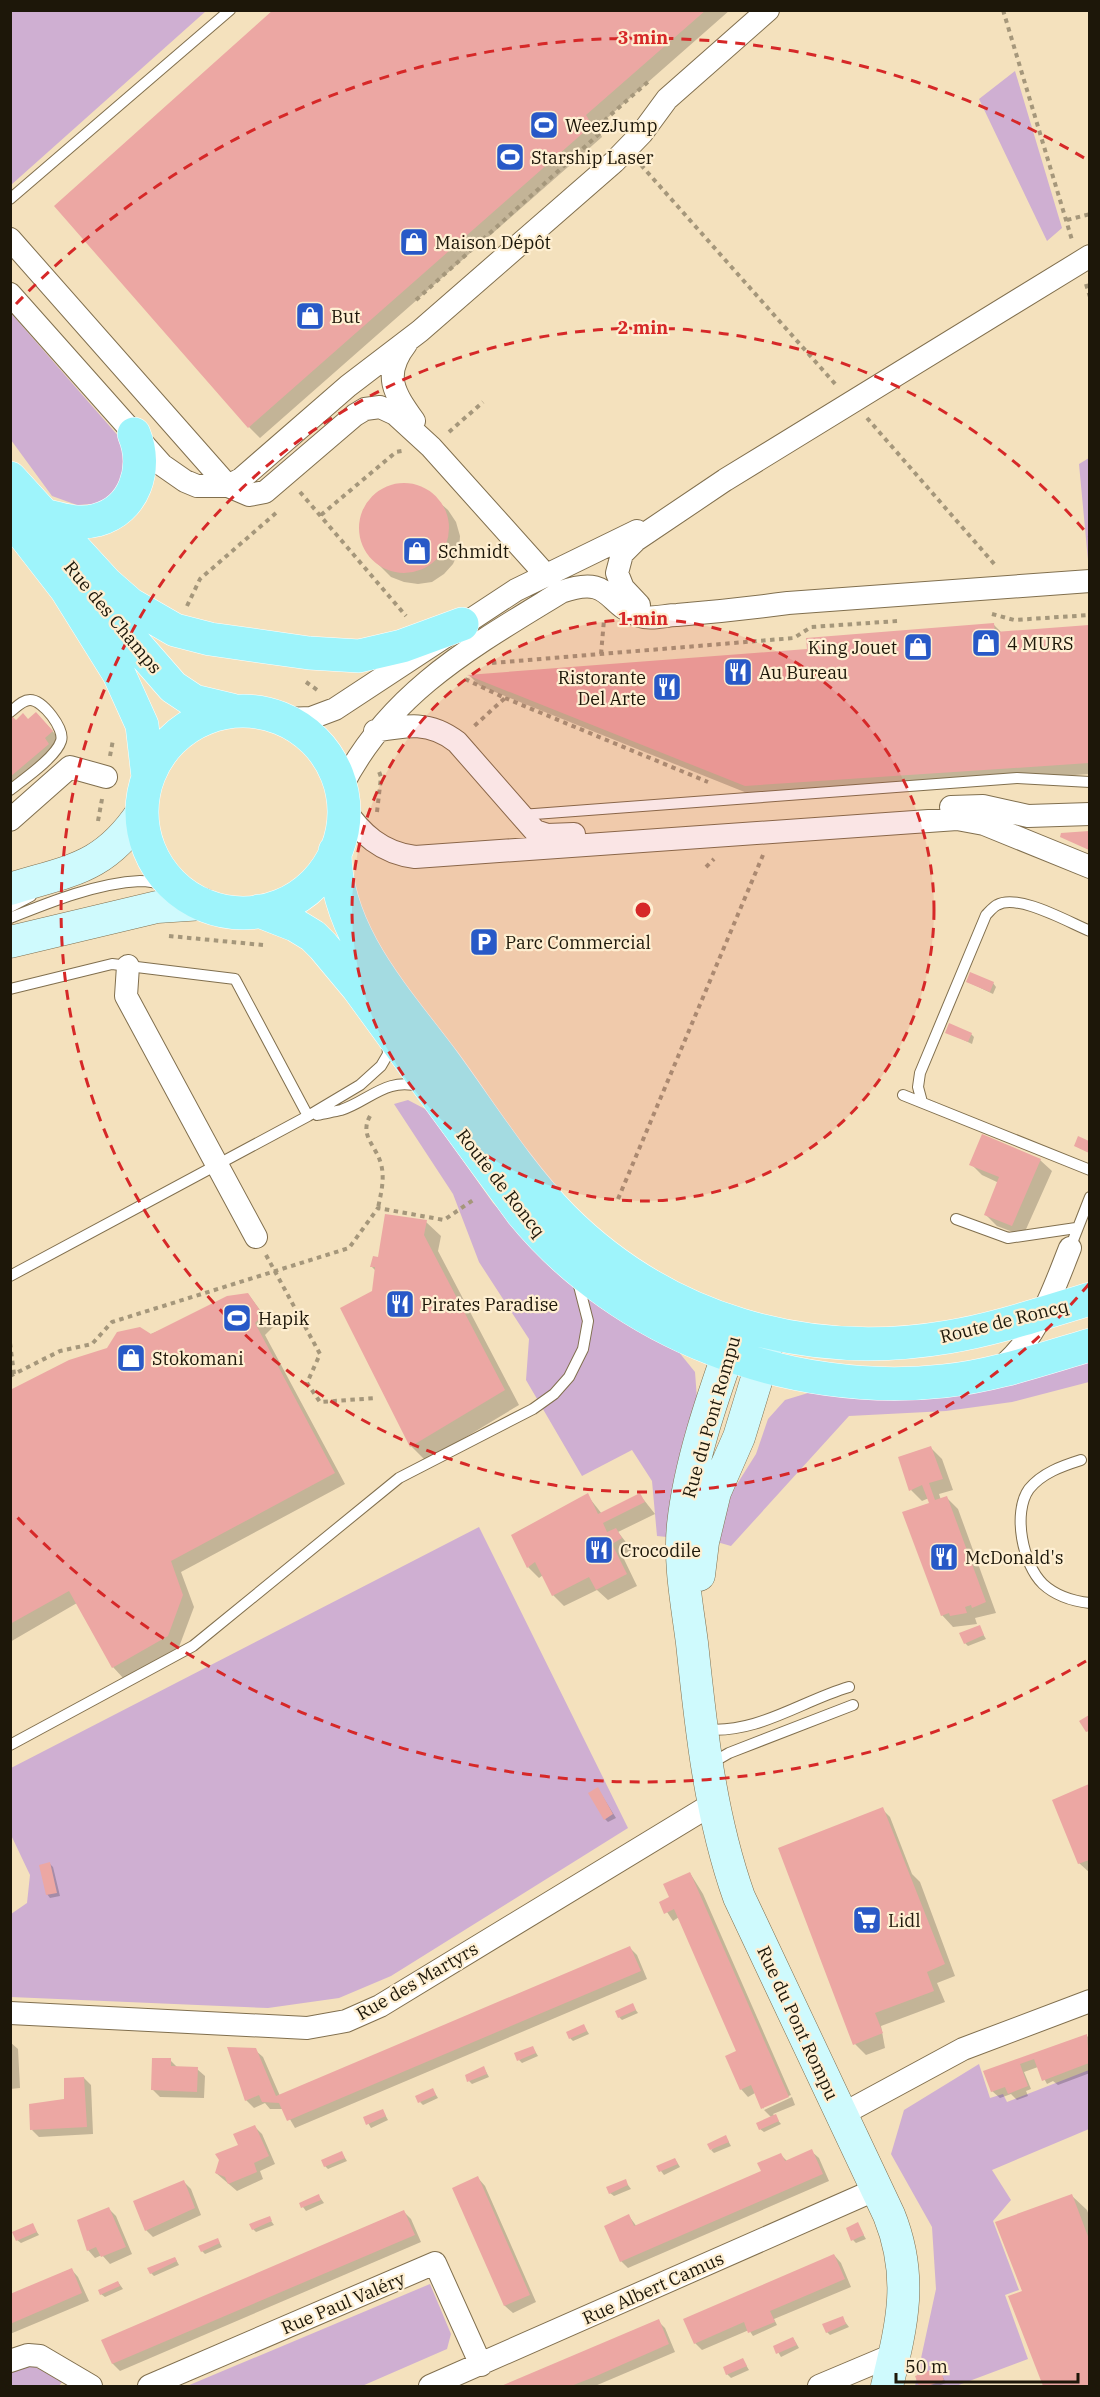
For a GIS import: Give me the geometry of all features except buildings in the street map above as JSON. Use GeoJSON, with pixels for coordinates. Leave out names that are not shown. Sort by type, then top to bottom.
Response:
{"type":"FeatureCollection","features":[{"type":"Feature","properties":{"kind":"main road"},"geometry":{"type":"LineString","coordinates":[[47,516],[74,522],[87,522],[108,516],[119,509],[138,480],[140,456],[134,434]]}},
{"type":"Feature","properties":{"kind":"main road"},"geometry":{"type":"LineString","coordinates":[[10,478],[119,595],[156,621],[175,630],[210,639],[309,653],[359,656],[402,646],[462,624]]}},
{"type":"Feature","properties":{"kind":"main road","name":"Rue des Champs"},"geometry":{"type":"LineString","coordinates":[[10,487],[94,597],[173,687],[194,701],[240,711]]}},
{"type":"Feature","properties":{"kind":"main road","name":"Rue des Champs"},"geometry":{"type":"LineString","coordinates":[[10,517],[66,589],[119,674],[142,725],[148,777]]}},
{"type":"Feature","properties":{"kind":"main road"},"geometry":{"type":"LineString","coordinates":[[255,711],[284,720],[306,733],[324,752],[342,797],[342,829],[335,851],[323,873],[305,891],[283,904],[259,911],[230,912],[190,896],[151,854],[142,812],[148,777],[162,750],[184,730],[210,716],[255,711]]}},
{"type":"Feature","properties":{"kind":"main road","name":"Route de Roncq"},"geometry":{"type":"LineString","coordinates":[[335,851],[335,874],[342,904],[382,979],[547,1201],[579,1233],[628,1270],[681,1301],[733,1339]]}},
{"type":"Feature","properties":{"kind":"main road","name":"Route de Roncq"},"geometry":{"type":"LineString","coordinates":[[259,911],[295,925],[314,936],[351,979],[429,1089],[534,1228],[574,1266],[643,1314],[681,1334],[733,1339],[766,1349],[816,1379],[871,1385],[944,1382],[996,1372],[1089,1345]]}},
{"type":"Feature","properties":{"kind":"main road","name":"Route de Roncq"},"geometry":{"type":"LineString","coordinates":[[766,1349],[809,1342],[894,1343],[946,1337],[1089,1299]]}},
{"type":"Feature","properties":{"kind":"street"},"geometry":{"type":"LineString","coordinates":[[228,486],[255,469],[348,386],[407,342],[627,149],[667,99],[768,10]]}},
{"type":"Feature","properties":{"kind":"street"},"geometry":{"type":"LineString","coordinates":[[10,238],[228,486]]}},
{"type":"Feature","properties":{"kind":"street"},"geometry":{"type":"LineString","coordinates":[[662,616],[638,604],[623,588],[617,573],[618,564],[628,547],[668,517],[1084,260]]}},
{"type":"Feature","properties":{"kind":"street"},"geometry":{"type":"LineString","coordinates":[[10,294],[162,465],[184,482],[196,486],[228,486],[249,495],[266,492],[356,415],[373,407],[380,407],[395,414],[431,447],[545,574]]}},
{"type":"Feature","properties":{"kind":"street"},"geometry":{"type":"LineString","coordinates":[[407,342],[394,363],[394,389],[431,447]]}},
{"type":"Feature","properties":{"kind":"street"},"geometry":{"type":"LineString","coordinates":[[284,720],[311,718],[335,710],[462,624],[545,574],[668,517]]}},
{"type":"Feature","properties":{"kind":"street"},"geometry":{"type":"LineString","coordinates":[[1089,581],[788,603],[642,617],[633,613],[609,593],[592,587],[573,588],[561,592],[456,658],[400,706],[375,731],[358,754],[342,797],[357,827],[373,841],[384,849],[415,857],[968,820],[993,827],[1089,867]]}},
{"type":"Feature","properties":{"kind":"street"},"geometry":{"type":"LineString","coordinates":[[375,731],[414,725],[442,732],[457,742],[536,831],[555,836],[973,805],[1028,816],[1089,814]]}},
{"type":"Feature","properties":{"kind":"street"},"geometry":{"type":"LineString","coordinates":[[10,820],[70,767],[106,777]]}},
{"type":"Feature","properties":{"kind":"street"},"geometry":{"type":"LineString","coordinates":[[10,889],[80,868],[112,849],[142,812]]}},
{"type":"Feature","properties":{"kind":"street"},"geometry":{"type":"LineString","coordinates":[[10,942],[157,907],[190,896]]}},
{"type":"Feature","properties":{"kind":"street"},"geometry":{"type":"LineString","coordinates":[[128,966],[126,996],[219,1164],[256,1237]]}},
{"type":"Feature","properties":{"kind":"street"},"geometry":{"type":"LineString","coordinates":[[996,1372],[1021,1350],[1043,1313],[1073,1238]]}},
{"type":"Feature","properties":{"kind":"street","name":"Rue du Pont Rompu"},"geometry":{"type":"LineString","coordinates":[[733,1339],[698,1454],[684,1518],[683,1563],[700,1728],[728,1865],[739,1897],[894,2228],[904,2276],[904,2312],[887,2386]]}},
{"type":"Feature","properties":{"kind":"street","name":"Rue du Pont Rompu"},"geometry":{"type":"LineString","coordinates":[[693,1654],[700,1560],[706,1526],[715,1492],[739,1437],[766,1349]]}},
{"type":"Feature","properties":{"kind":"street","name":"Rue des Martyrs"},"geometry":{"type":"LineString","coordinates":[[10,2013],[291,2028],[346,2021],[380,2006],[714,1803]]}},
{"type":"Feature","properties":{"kind":"street"},"geometry":{"type":"LineString","coordinates":[[841,2115],[963,2049],[1089,2001]]}},
{"type":"Feature","properties":{"kind":"street","name":"Rue Albert Camus"},"geometry":{"type":"LineString","coordinates":[[430,2386],[877,2189]]}},
{"type":"Feature","properties":{"kind":"street","name":"Rue Paul Valéry"},"geometry":{"type":"LineString","coordinates":[[149,2386],[435,2263],[481,2365]]}},
{"type":"Feature","properties":{"kind":"street"},"geometry":{"type":"LineString","coordinates":[[819,2386],[895,2354]]}},
{"type":"Feature","properties":{"kind":"street"},"geometry":{"type":"LineString","coordinates":[[10,2361],[28,2355],[40,2356],[91,2386]]}},
{"type":"Feature","properties":{"kind":"lane"},"geometry":{"type":"LineString","coordinates":[[10,200],[230,10]]}},
{"type":"Feature","properties":{"kind":"lane"},"geometry":{"type":"LineString","coordinates":[[10,712],[24,700],[32,699],[60,728],[62,740],[56,751],[10,790]]}},
{"type":"Feature","properties":{"kind":"lane"},"geometry":{"type":"LineString","coordinates":[[521,815],[1017,778],[1089,782]]}},
{"type":"Feature","properties":{"kind":"lane"},"geometry":{"type":"LineString","coordinates":[[10,907],[80,868]]}},
{"type":"Feature","properties":{"kind":"lane"},"geometry":{"type":"LineString","coordinates":[[10,918],[74,895],[115,885],[150,882],[190,896]]}},
{"type":"Feature","properties":{"kind":"lane"},"geometry":{"type":"LineString","coordinates":[[922,1102],[918,1087],[920,1073],[986,915],[998,905],[1014,902],[1029,906],[1089,932]]}},
{"type":"Feature","properties":{"kind":"lane"},"geometry":{"type":"LineString","coordinates":[[10,989],[112,964],[235,979],[308,1116]]}},
{"type":"Feature","properties":{"kind":"lane"},"geometry":{"type":"LineString","coordinates":[[10,1276],[308,1116],[360,1085],[381,1066],[388,1054],[387,1029]]}},
{"type":"Feature","properties":{"kind":"lane"},"geometry":{"type":"LineString","coordinates":[[308,1116],[342,1110],[369,1094],[398,1084],[413,1084],[429,1089]]}},
{"type":"Feature","properties":{"kind":"lane"},"geometry":{"type":"LineString","coordinates":[[903,1095],[1089,1170]]}},
{"type":"Feature","properties":{"kind":"lane"},"geometry":{"type":"LineString","coordinates":[[956,1219],[1008,1238],[1073,1238],[1089,1197]]}},
{"type":"Feature","properties":{"kind":"lane"},"geometry":{"type":"LineString","coordinates":[[10,1745],[193,1646],[399,1478],[532,1409],[554,1394],[568,1377],[583,1349],[588,1321],[574,1266]]}},
{"type":"Feature","properties":{"kind":"lane"},"geometry":{"type":"LineString","coordinates":[[1081,1460],[1059,1467],[1037,1480],[1028,1491],[1021,1506],[1019,1527],[1031,1567],[1042,1582],[1056,1594],[1089,1603]]}},
{"type":"Feature","properties":{"kind":"lane"},"geometry":{"type":"LineString","coordinates":[[700,1728],[717,1730],[745,1727],[849,1687]]}},
{"type":"Feature","properties":{"kind":"lane"},"geometry":{"type":"LineString","coordinates":[[707,1766],[729,1753],[853,1705]]}},
{"type":"Feature","properties":{"kind":"path"},"geometry":{"type":"LineString","coordinates":[[1003,10],[1067,220],[1084,260],[1089,297]]}},
{"type":"Feature","properties":{"kind":"path"},"geometry":{"type":"LineString","coordinates":[[408,308],[599,134],[606,119],[659,73]]}},
{"type":"Feature","properties":{"kind":"path"},"geometry":{"type":"LineString","coordinates":[[603,125],[627,149],[1015,586],[1036,619]]}},
{"type":"Feature","properties":{"kind":"path"},"geometry":{"type":"LineString","coordinates":[[1067,220],[1089,214]]}},
{"type":"Feature","properties":{"kind":"path"},"geometry":{"type":"LineString","coordinates":[[321,515],[396,452],[431,447],[483,402]]}},
{"type":"Feature","properties":{"kind":"path"},"geometry":{"type":"LineString","coordinates":[[292,500],[300,492]]}},
{"type":"Feature","properties":{"kind":"path"},"geometry":{"type":"LineString","coordinates":[[175,630],[200,579],[284,507]]}},
{"type":"Feature","properties":{"kind":"path"},"geometry":{"type":"LineString","coordinates":[[505,698],[712,784],[714,801]]}},
{"type":"Feature","properties":{"kind":"path"},"geometry":{"type":"LineString","coordinates":[[618,1199],[765,850],[768,832]]}},
{"type":"Feature","properties":{"kind":"path"},"geometry":{"type":"LineString","coordinates":[[706,867],[720,855],[719,836]]}},
{"type":"Feature","properties":{"kind":"path"},"geometry":{"type":"LineString","coordinates":[[10,1343],[12,1375],[60,1351],[92,1344],[112,1322],[349,1248],[378,1208],[383,1184],[381,1164],[366,1136],[364,1126],[373,1112]]}},
{"type":"Feature","properties":{"kind":"path"},"geometry":{"type":"LineString","coordinates":[[378,1208],[444,1220],[499,1183]]}},
{"type":"Feature","properties":{"kind":"path"},"geometry":{"type":"LineString","coordinates":[[256,1237],[320,1354],[307,1383],[320,1402],[377,1398]]}},
{"type":"Feature","properties":{"kind":"shaded area"},"geometry":{"type":"Polygon","coordinates":[[[11,10],[206,10],[206,11],[11,185],[11,10]]]}},
{"type":"Feature","properties":{"kind":"shaded area"},"geometry":{"type":"Polygon","coordinates":[[[1015,71],[1062,228],[1047,241],[979,99],[1015,71]]]}},
{"type":"Feature","properties":{"kind":"shaded area"},"geometry":{"type":"Polygon","coordinates":[[[10,312],[127,446],[122,482],[109,497],[95,504],[77,505],[52,496],[11,440],[10,312]]]}},
{"type":"Feature","properties":{"kind":"shaded area"},"geometry":{"type":"Polygon","coordinates":[[[1089,458],[1090,571],[1079,464],[1089,458]]]}},
{"type":"Feature","properties":{"kind":"shaded area"},"geometry":{"type":"Polygon","coordinates":[[[408,1100],[427,1110],[493,1203],[548,1262],[601,1308],[678,1351],[695,1372],[697,1399],[667,1537],[657,1536],[652,1481],[632,1450],[582,1476],[526,1380],[529,1339],[479,1262],[453,1194],[394,1104],[408,1100]]]}},
{"type":"Feature","properties":{"kind":"shaded area"},"geometry":{"type":"Polygon","coordinates":[[[1089,1359],[1089,1382],[1012,1402],[946,1411],[849,1416],[731,1546],[717,1542],[732,1492],[756,1454],[768,1419],[785,1400],[808,1393],[884,1399],[1089,1359]]]}},
{"type":"Feature","properties":{"kind":"shaded area"},"geometry":{"type":"Polygon","coordinates":[[[479,1527],[628,1828],[391,1976],[339,1998],[268,2008],[11,1997],[11,1914],[27,1903],[30,1875],[11,1835],[11,1768],[479,1527]]]}},
{"type":"Feature","properties":{"kind":"shaded area"},"geometry":{"type":"Polygon","coordinates":[[[979,2064],[990,2098],[1003,2094],[1007,2102],[1089,2070],[1089,2129],[992,2170],[1011,2200],[993,2221],[1019,2290],[1005,2295],[1028,2359],[956,2386],[915,2386],[936,2289],[932,2227],[891,2154],[904,2110],[979,2064]]]}},
{"type":"Feature","properties":{"kind":"shaded area"},"geometry":{"type":"Polygon","coordinates":[[[430,2284],[451,2334],[447,2349],[362,2386],[187,2386],[430,2284]]]}},
{"type":"Feature","properties":{"kind":"shaded area"},"geometry":{"type":"Polygon","coordinates":[[[32,2365],[62,2382],[59,2386],[11,2386],[11,2372],[32,2365]]]}},
{"type":"Feature","properties":{"kind":"place","name":"WeezJump"},"geometry":{"type":"Point","coordinates":[544,125]}},
{"type":"Feature","properties":{"kind":"place","name":"Starship Laser"},"geometry":{"type":"Point","coordinates":[510,157]}},
{"type":"Feature","properties":{"kind":"place","name":"Maison Dépôt"},"geometry":{"type":"Point","coordinates":[414,242]}},
{"type":"Feature","properties":{"kind":"place","name":"But"},"geometry":{"type":"Point","coordinates":[310,316]}},
{"type":"Feature","properties":{"kind":"place","name":"Schmidt"},"geometry":{"type":"Point","coordinates":[417,551]}},
{"type":"Feature","properties":{"kind":"place","name":"4 MURS"},"geometry":{"type":"Point","coordinates":[986,643]}},
{"type":"Feature","properties":{"kind":"place","name":"King Jouet"},"geometry":{"type":"Point","coordinates":[918,647]}},
{"type":"Feature","properties":{"kind":"place","name":"Au Bureau"},"geometry":{"type":"Point","coordinates":[738,672]}},
{"type":"Feature","properties":{"kind":"place","name":"Ristorante Del Arte"},"geometry":{"type":"Point","coordinates":[667,687]}},
{"type":"Feature","properties":{"kind":"place","name":"Parc Commercial"},"geometry":{"type":"Point","coordinates":[484,942]}},
{"type":"Feature","properties":{"kind":"place","name":"Pirates Paradise"},"geometry":{"type":"Point","coordinates":[400,1304]}},
{"type":"Feature","properties":{"kind":"place","name":"Hapik"},"geometry":{"type":"Point","coordinates":[237,1318]}},
{"type":"Feature","properties":{"kind":"place","name":"Stokomani"},"geometry":{"type":"Point","coordinates":[131,1358]}},
{"type":"Feature","properties":{"kind":"place","name":"Crocodile"},"geometry":{"type":"Point","coordinates":[599,1550]}},
{"type":"Feature","properties":{"kind":"place","name":"McDonald's"},"geometry":{"type":"Point","coordinates":[944,1557]}},
{"type":"Feature","properties":{"kind":"place","name":"Lidl"},"geometry":{"type":"Point","coordinates":[867,1920]}}]}
